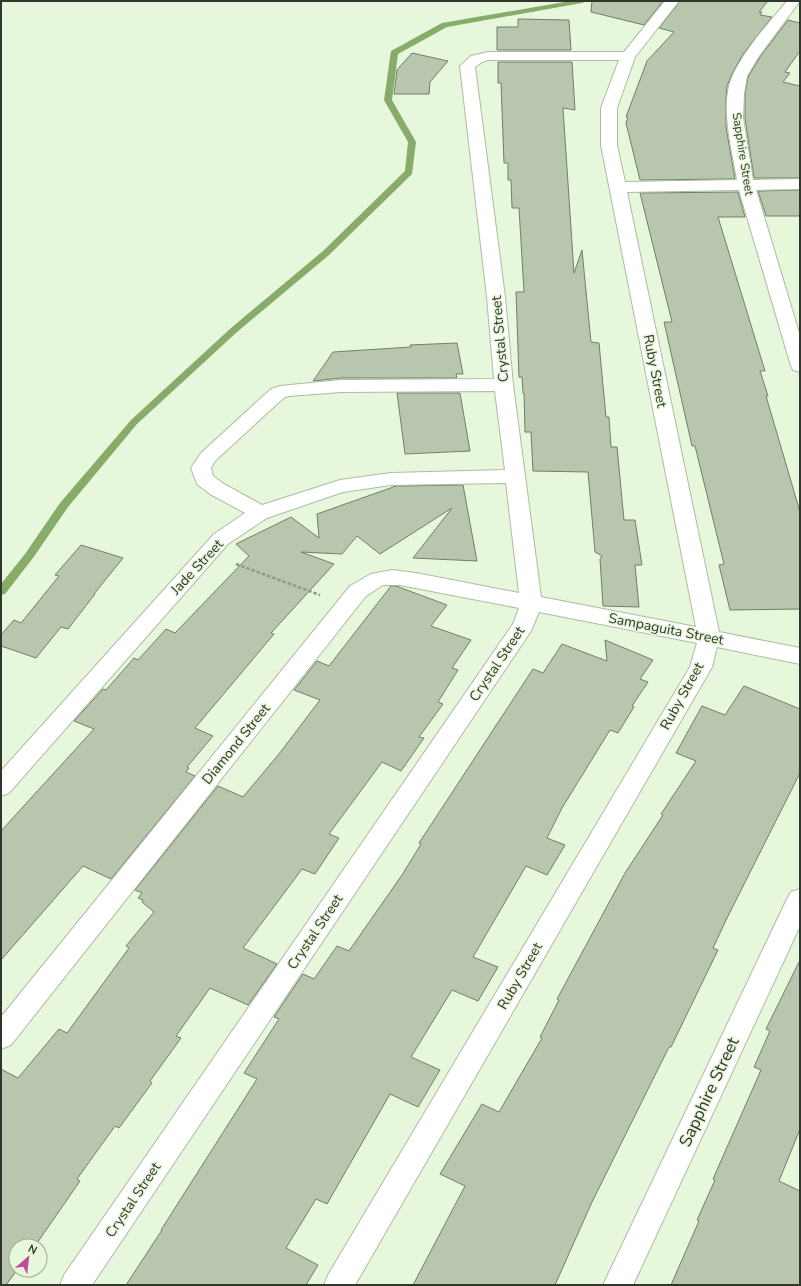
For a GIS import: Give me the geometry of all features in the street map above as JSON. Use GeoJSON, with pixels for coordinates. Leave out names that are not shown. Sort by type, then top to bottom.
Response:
{"type":"FeatureCollection","features":[{"type":"Feature","properties":{"kind":"street","name":"Ruby Street"},"geometry":{"type":"LineString","coordinates":[[339,1285],[701,667],[709,637],[609,145],[610,108],[628,56],[672,1]]}},
{"type":"Feature","properties":{"kind":"street","name":"Sapphire Street"},"geometry":{"type":"LineString","coordinates":[[794,1],[752,56],[740,76],[737,88],[735,118],[746,185],[800,366]]}},
{"type":"Feature","properties":{"kind":"street","name":"Crystal Street"},"geometry":{"type":"LineString","coordinates":[[75,1285],[523,626],[531,604],[514,476],[496,297],[467,66],[478,58],[488,56],[628,56]]}},
{"type":"Feature","properties":{"kind":"street"},"geometry":{"type":"LineString","coordinates":[[618,187],[800,184]]}},
{"type":"Feature","properties":{"kind":"street"},"geometry":{"type":"LineString","coordinates":[[260,512],[213,486],[204,479],[201,468],[208,457],[278,393],[298,388],[341,386],[504,385]]}},
{"type":"Feature","properties":{"kind":"street","name":"Jade Street"},"geometry":{"type":"LineString","coordinates":[[1,787],[221,539],[260,512],[340,486],[391,479],[514,476]]}},
{"type":"Feature","properties":{"kind":"street","name":"Diamond Street"},"geometry":{"type":"LineString","coordinates":[[1,1037],[358,591],[369,582],[381,578],[397,577],[531,604]]}},
{"type":"Feature","properties":{"kind":"street","name":"Sampaguita Street"},"geometry":{"type":"LineString","coordinates":[[531,604],[709,637],[800,656]]}},
{"type":"Feature","properties":{"kind":"street","name":"Sapphire Street"},"geometry":{"type":"LineString","coordinates":[[618,1285],[800,899]]}},
{"type":"Feature","properties":{"kind":"path"},"geometry":{"type":"LineString","coordinates":[[207,554],[348,605]]}},
{"type":"Feature","properties":{"kind":"building"},"geometry":{"type":"Polygon","coordinates":[[[592,1],[663,1],[644,25],[591,12],[592,1]]]}},
{"type":"Feature","properties":{"kind":"building"},"geometry":{"type":"Polygon","coordinates":[[[680,1],[768,1],[759,12],[762,12],[760,15],[772,17],[743,54],[727,86],[726,127],[735,179],[640,180],[626,123],[628,117],[626,117],[647,61],[674,32],[659,28],[680,1]]]}},
{"type":"Feature","properties":{"kind":"building"},"geometry":{"type":"Polygon","coordinates":[[[518,19],[569,20],[571,50],[497,50],[497,27],[518,27],[518,19]]]}},
{"type":"Feature","properties":{"kind":"building"},"geometry":{"type":"Polygon","coordinates":[[[788,20],[800,23],[800,51],[785,72],[790,73],[783,82],[800,86],[800,178],[754,178],[745,118],[745,94],[748,77],[760,57],[788,20]]]}},
{"type":"Feature","properties":{"kind":"building"},"geometry":{"type":"Polygon","coordinates":[[[412,53],[448,61],[430,82],[429,94],[394,94],[397,70],[412,53]]]}},
{"type":"Feature","properties":{"kind":"building"},"geometry":{"type":"Polygon","coordinates":[[[498,62],[572,62],[575,110],[563,108],[574,273],[582,250],[591,342],[599,343],[606,417],[609,417],[611,447],[617,447],[624,520],[635,520],[642,565],[635,565],[639,607],[603,606],[600,559],[602,556],[595,552],[588,472],[533,471],[531,432],[525,432],[524,393],[522,377],[519,377],[516,292],[524,292],[519,208],[512,208],[511,180],[508,180],[508,163],[504,163],[501,83],[498,83],[498,62]]]}},
{"type":"Feature","properties":{"kind":"building"},"geometry":{"type":"Polygon","coordinates":[[[800,190],[800,216],[766,216],[758,191],[800,190]]]}},
{"type":"Feature","properties":{"kind":"building"},"geometry":{"type":"Polygon","coordinates":[[[738,192],[745,217],[718,217],[765,371],[760,371],[768,396],[766,396],[800,512],[800,609],[730,610],[719,565],[724,564],[695,446],[692,446],[664,322],[672,322],[640,193],[738,192]]]}},
{"type":"Feature","properties":{"kind":"building"},"geometry":{"type":"Polygon","coordinates":[[[457,343],[463,374],[456,374],[457,378],[341,378],[313,381],[333,352],[411,347],[410,345],[457,343]]]}},
{"type":"Feature","properties":{"kind":"building"},"geometry":{"type":"Polygon","coordinates":[[[397,393],[460,393],[470,451],[405,454],[397,393]]]}},
{"type":"Feature","properties":{"kind":"building"},"geometry":{"type":"Polygon","coordinates":[[[463,485],[477,561],[413,558],[452,508],[380,554],[357,536],[342,554],[301,552],[334,564],[271,633],[274,634],[195,728],[213,736],[187,767],[189,768],[186,772],[195,776],[111,879],[83,866],[1,960],[1,831],[94,729],[74,721],[103,689],[106,690],[134,658],[138,660],[166,629],[175,633],[249,556],[236,544],[291,517],[319,538],[317,514],[396,486],[463,485]]]}},
{"type":"Feature","properties":{"kind":"building"},"geometry":{"type":"Polygon","coordinates":[[[81,545],[123,558],[68,629],[61,627],[36,658],[1,646],[1,635],[14,620],[21,623],[59,576],[55,575],[81,545]]]}},
{"type":"Feature","properties":{"kind":"building"},"geometry":{"type":"Polygon","coordinates":[[[391,586],[396,586],[447,605],[431,626],[471,640],[452,668],[458,670],[438,702],[443,704],[419,737],[424,738],[401,771],[382,762],[329,834],[339,838],[315,874],[302,869],[243,948],[277,964],[248,1005],[210,988],[176,1036],[181,1038],[150,1081],[152,1083],[119,1128],[115,1126],[77,1179],[80,1181],[41,1238],[8,1238],[8,1278],[11,1278],[6,1285],[1,1285],[1,1069],[18,1078],[59,1029],[67,1033],[129,948],[126,946],[154,912],[142,902],[143,900],[138,898],[142,893],[135,890],[218,786],[243,797],[279,754],[320,700],[294,690],[317,661],[329,666],[391,586]]]}},
{"type":"Feature","properties":{"kind":"building"},"geometry":{"type":"Polygon","coordinates":[[[605,640],[653,660],[640,679],[648,682],[632,706],[634,707],[618,733],[610,730],[562,808],[547,838],[565,845],[547,875],[526,866],[473,957],[498,967],[478,1001],[452,990],[411,1057],[440,1070],[418,1107],[390,1094],[327,1204],[316,1199],[286,1248],[318,1265],[306,1285],[126,1285],[257,1079],[244,1073],[279,1019],[274,1017],[303,974],[314,979],[337,946],[349,951],[402,875],[421,844],[419,843],[533,669],[543,673],[562,644],[607,661],[605,640]]]}},
{"type":"Feature","properties":{"kind":"building"},"geometry":{"type":"Polygon","coordinates":[[[744,686],[800,709],[800,773],[727,918],[713,948],[718,950],[671,1047],[669,1047],[592,1202],[555,1285],[413,1285],[465,1186],[440,1174],[482,1104],[499,1112],[542,1038],[540,1037],[559,1000],[557,999],[625,873],[696,761],[676,753],[702,706],[725,715],[744,686]]]}},
{"type":"Feature","properties":{"kind":"building"},"geometry":{"type":"Polygon","coordinates":[[[800,960],[800,1129],[779,1181],[800,1191],[800,1285],[671,1285],[699,1221],[697,1220],[715,1180],[713,1179],[761,1070],[754,1067],[770,1031],[766,1029],[800,960]]]}},
{"type":"Feature","properties":{"kind":"waterway"},"geometry":{"type":"LineString","coordinates":[[1,591],[29,556],[64,505],[134,422],[234,330],[326,253],[409,172],[412,142],[388,100],[394,53],[445,25],[582,1]]}}]}
